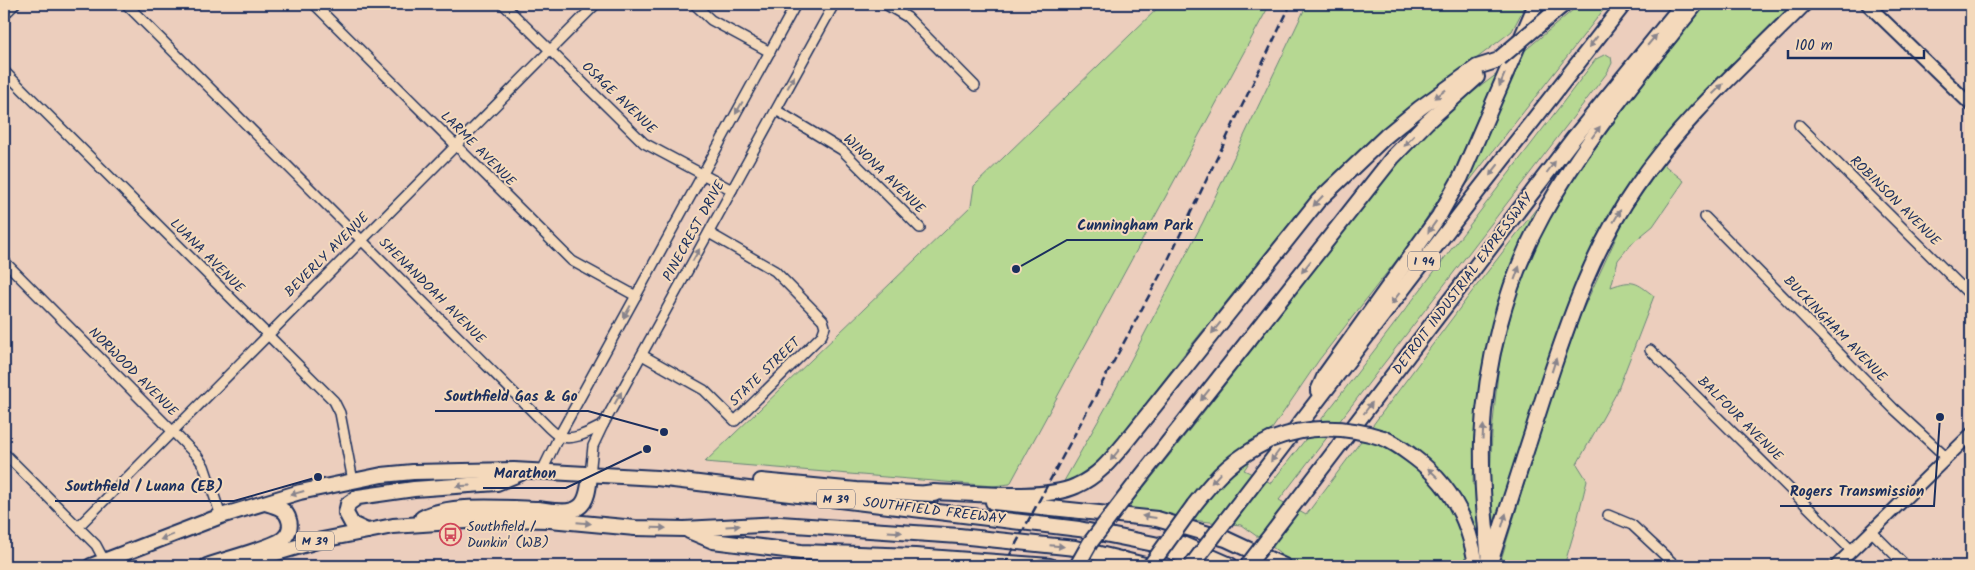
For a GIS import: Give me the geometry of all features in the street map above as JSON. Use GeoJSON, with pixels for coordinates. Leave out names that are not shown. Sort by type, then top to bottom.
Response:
{"type":"FeatureCollection","features":[{"type":"Feature","properties":{"kind":"highway"},"geometry":{"type":"LineString","coordinates":[[1312,409],[1325,375],[1439,216],[1461,176],[1536,4]]}},
{"type":"Feature","properties":{"kind":"highway"},"geometry":{"type":"LineString","coordinates":[[1077,566],[1090,543],[1136,483],[1394,157],[1434,116],[1564,4]]}},
{"type":"Feature","properties":{"kind":"highway","name":"I 94"},"geometry":{"type":"LineString","coordinates":[[1191,566],[1470,200],[1624,4]]}},
{"type":"Feature","properties":{"kind":"highway","name":"DETROIT INDUSTRIAL EXPRESSWAY"},"geometry":{"type":"LineString","coordinates":[[1247,566],[1573,140],[1682,4]]}},
{"type":"Feature","properties":{"kind":"highway"},"geometry":{"type":"LineString","coordinates":[[1489,566],[1482,480],[1482,439],[1489,373],[1508,298],[1522,260],[1542,216],[1587,144],[1696,4]]}},
{"type":"Feature","properties":{"kind":"highway"},"geometry":{"type":"LineString","coordinates":[[1489,566],[1569,318],[1599,250],[1618,214],[1664,148],[1694,113],[1804,4]]}},
{"type":"Feature","properties":{"kind":"highway"},"geometry":{"type":"LineString","coordinates":[[926,493],[1046,494],[1076,486],[1097,474],[1120,449],[1284,241],[1318,201],[1386,136],[1420,108],[1477,67],[1498,60]]}},
{"type":"Feature","properties":{"kind":"highway"},"geometry":{"type":"LineString","coordinates":[[1150,566],[1208,487],[1232,462],[1252,449],[1284,434],[1310,428],[1344,428],[1366,432],[1397,443],[1440,479],[1461,512],[1471,540],[1476,566]]}},
{"type":"Feature","properties":{"kind":"highway"},"geometry":{"type":"LineString","coordinates":[[367,531],[352,524],[346,513],[348,504],[358,497],[414,489],[497,483],[526,470]]}},
{"type":"Feature","properties":{"kind":"highway","name":"M 39"},"geometry":{"type":"LineString","coordinates":[[91,566],[221,516],[300,492],[353,481],[413,472],[526,470],[657,478]]}},
{"type":"Feature","properties":{"kind":"highway"},"geometry":{"type":"LineString","coordinates":[[657,478],[674,473],[856,490],[926,493],[1157,518],[1226,539],[1284,566]]}},
{"type":"Feature","properties":{"kind":"highway"},"geometry":{"type":"LineString","coordinates":[[410,525],[426,515],[456,509],[571,510],[581,506],[588,489],[590,475]]}},
{"type":"Feature","properties":{"kind":"highway","name":"SOUTHFIELD FREEWAY"},"geometry":{"type":"LineString","coordinates":[[657,478],[1079,529],[1154,544],[1207,566]]}},
{"type":"Feature","properties":{"kind":"highway"},"geometry":{"type":"LineString","coordinates":[[207,566],[270,545],[284,538],[289,531],[289,517],[285,511],[265,502]]}},
{"type":"Feature","properties":{"kind":"highway","name":"SOUTHFIELD FREEWAY"},"geometry":{"type":"LineString","coordinates":[[410,525],[496,519],[550,520],[684,529],[780,524],[959,536],[1074,548],[1150,566]]}},
{"type":"Feature","properties":{"kind":"highway","name":"M 39"},"geometry":{"type":"LineString","coordinates":[[233,566],[317,541],[410,525]]}},
{"type":"Feature","properties":{"kind":"highway"},"geometry":{"type":"LineString","coordinates":[[684,529],[714,541],[801,552],[915,556],[1050,566]]}},
{"type":"Feature","properties":{"kind":"highway"},"geometry":{"type":"LineString","coordinates":[[1154,544],[1182,544],[1230,566]]}},
{"type":"Feature","properties":{"kind":"highway"},"geometry":{"type":"LineString","coordinates":[[801,552],[808,556],[860,566]]}},
{"type":"Feature","properties":{"kind":"main road"},"geometry":{"type":"LineString","coordinates":[[1867,4],[1971,105]]}},
{"type":"Feature","properties":{"kind":"main road"},"geometry":{"type":"LineString","coordinates":[[1836,566],[1970,437]]}},
{"type":"Feature","properties":{"kind":"street"},"geometry":{"type":"LineString","coordinates":[[4,15],[15,4]]}},
{"type":"Feature","properties":{"kind":"street","name":"SHENANDOAH AVENUE"},"geometry":{"type":"LineString","coordinates":[[126,4],[540,420],[559,436]]}},
{"type":"Feature","properties":{"kind":"street","name":"LARME AVENUE"},"geometry":{"type":"LineString","coordinates":[[314,4],[572,260],[636,296]]}},
{"type":"Feature","properties":{"kind":"street","name":"OSAGE AVENUE"},"geometry":{"type":"LineString","coordinates":[[503,4],[644,143],[732,190]]}},
{"type":"Feature","properties":{"kind":"street","name":"BEVERLY AVENUE"},"geometry":{"type":"LineString","coordinates":[[78,527],[596,4]]}},
{"type":"Feature","properties":{"kind":"street"},"geometry":{"type":"LineString","coordinates":[[694,4],[711,20],[770,52]]}},
{"type":"Feature","properties":{"kind":"street","name":"PINECREST DRIVE"},"geometry":{"type":"LineString","coordinates":[[542,471],[559,436],[796,4]]}},
{"type":"Feature","properties":{"kind":"street","name":"PINECREST DRIVE"},"geometry":{"type":"LineString","coordinates":[[590,475],[593,446],[603,425],[834,4]]}},
{"type":"Feature","properties":{"kind":"street"},"geometry":{"type":"LineString","coordinates":[[885,4],[907,17],[975,86]]}},
{"type":"Feature","properties":{"kind":"street","name":"LUANA AVENUE"},"geometry":{"type":"LineString","coordinates":[[4,71],[338,406],[353,481]]}},
{"type":"Feature","properties":{"kind":"street","name":"WINONA AVENUE"},"geometry":{"type":"LineString","coordinates":[[776,110],[842,150],[920,228]]}},
{"type":"Feature","properties":{"kind":"street","name":"ROBINSON AVENUE"},"geometry":{"type":"LineString","coordinates":[[1799,125],[1971,296]]}},
{"type":"Feature","properties":{"kind":"street","name":"BUCKINGHAM AVENUE"},"geometry":{"type":"LineString","coordinates":[[1705,217],[1894,408],[1947,458]]}},
{"type":"Feature","properties":{"kind":"street","name":"STATE STREET"},"geometry":{"type":"LineString","coordinates":[[642,355],[704,390],[735,420],[814,343],[824,330],[823,320],[775,271],[709,233]]}},
{"type":"Feature","properties":{"kind":"street","name":"NORWOOD AVENUE"},"geometry":{"type":"LineString","coordinates":[[4,261],[202,462],[221,516]]}},
{"type":"Feature","properties":{"kind":"street","name":"BALFOUR AVENUE"},"geometry":{"type":"LineString","coordinates":[[1650,350],[1852,551]]}},
{"type":"Feature","properties":{"kind":"street"},"geometry":{"type":"LineString","coordinates":[[559,436],[580,435],[603,425]]}},
{"type":"Feature","properties":{"kind":"street"},"geometry":{"type":"LineString","coordinates":[[4,453],[96,545],[104,560]]}},
{"type":"Feature","properties":{"kind":"street"},"geometry":{"type":"LineString","coordinates":[[1608,515],[1632,525],[1676,566]]}},
{"type":"Feature","properties":{"kind":"street"},"geometry":{"type":"LineString","coordinates":[[1872,532],[1906,566]]}},
{"type":"Feature","properties":{"kind":"green space"},"geometry":{"type":"Polygon","coordinates":[[[1162,4],[1270,4],[1010,484],[993,486],[705,462],[971,206],[974,186],[1162,4]]]}},
{"type":"Feature","properties":{"kind":"green space"},"geometry":{"type":"Polygon","coordinates":[[[1307,4],[1526,4],[1512,31],[1374,138],[1331,178],[1293,219],[1184,354],[1105,457],[1079,475],[1063,483],[1110,400],[1203,222],[1307,4]]]}},
{"type":"Feature","properties":{"kind":"green space"},"geometry":{"type":"Polygon","coordinates":[[[1580,4],[1608,4],[1464,188],[1515,59],[1580,4]]]}},
{"type":"Feature","properties":{"kind":"green space"},"geometry":{"type":"Polygon","coordinates":[[[1706,4],[1795,4],[1707,92],[1616,205],[1582,267],[1482,566],[1296,566],[1281,557],[1279,552],[1241,525],[1200,521],[1137,510],[1129,506],[1385,177],[1435,124],[1497,74],[1449,183],[1413,239],[1319,360],[1244,470],[1271,483],[1335,402],[1596,59],[1606,54],[1611,57],[1612,63],[1607,73],[1279,500],[1306,515],[1536,209],[1538,211],[1490,337],[1480,388],[1474,437],[1473,485],[1490,483],[1492,433],[1499,363],[1516,294],[1535,246],[1574,177],[1630,101],[1706,4]]]}},
{"type":"Feature","properties":{"kind":"green space"},"geometry":{"type":"Polygon","coordinates":[[[1663,164],[1684,181],[1653,226],[1631,244],[1618,260],[1611,287],[1624,283],[1634,283],[1654,296],[1617,392],[1577,464],[1587,480],[1564,566],[1499,566],[1552,394],[1580,316],[1626,216],[1663,164]]]}},
{"type":"Feature","properties":{"kind":"railway"},"geometry":{"type":"LineString","coordinates":[[1004,566],[1166,264],[1291,4]]}},
{"type":"Feature","properties":{"kind":"place","name":"Cunningham Park"},"geometry":{"type":"Point","coordinates":[1016,269]}},
{"type":"Feature","properties":{"kind":"place","name":"Rogers Transmission"},"geometry":{"type":"Point","coordinates":[1940,417]}},
{"type":"Feature","properties":{"kind":"place","name":"Southfield Gas & Go"},"geometry":{"type":"Point","coordinates":[664,432]}},
{"type":"Feature","properties":{"kind":"place","name":"Marathon"},"geometry":{"type":"Point","coordinates":[647,449]}},
{"type":"Feature","properties":{"kind":"place","name":"Southfield / Luana (EB)"},"geometry":{"type":"Point","coordinates":[318,477]}},
{"type":"Feature","properties":{"kind":"place","name":"Southfield / Dunkin' (WB)"},"geometry":{"type":"Point","coordinates":[451,535]}}]}
